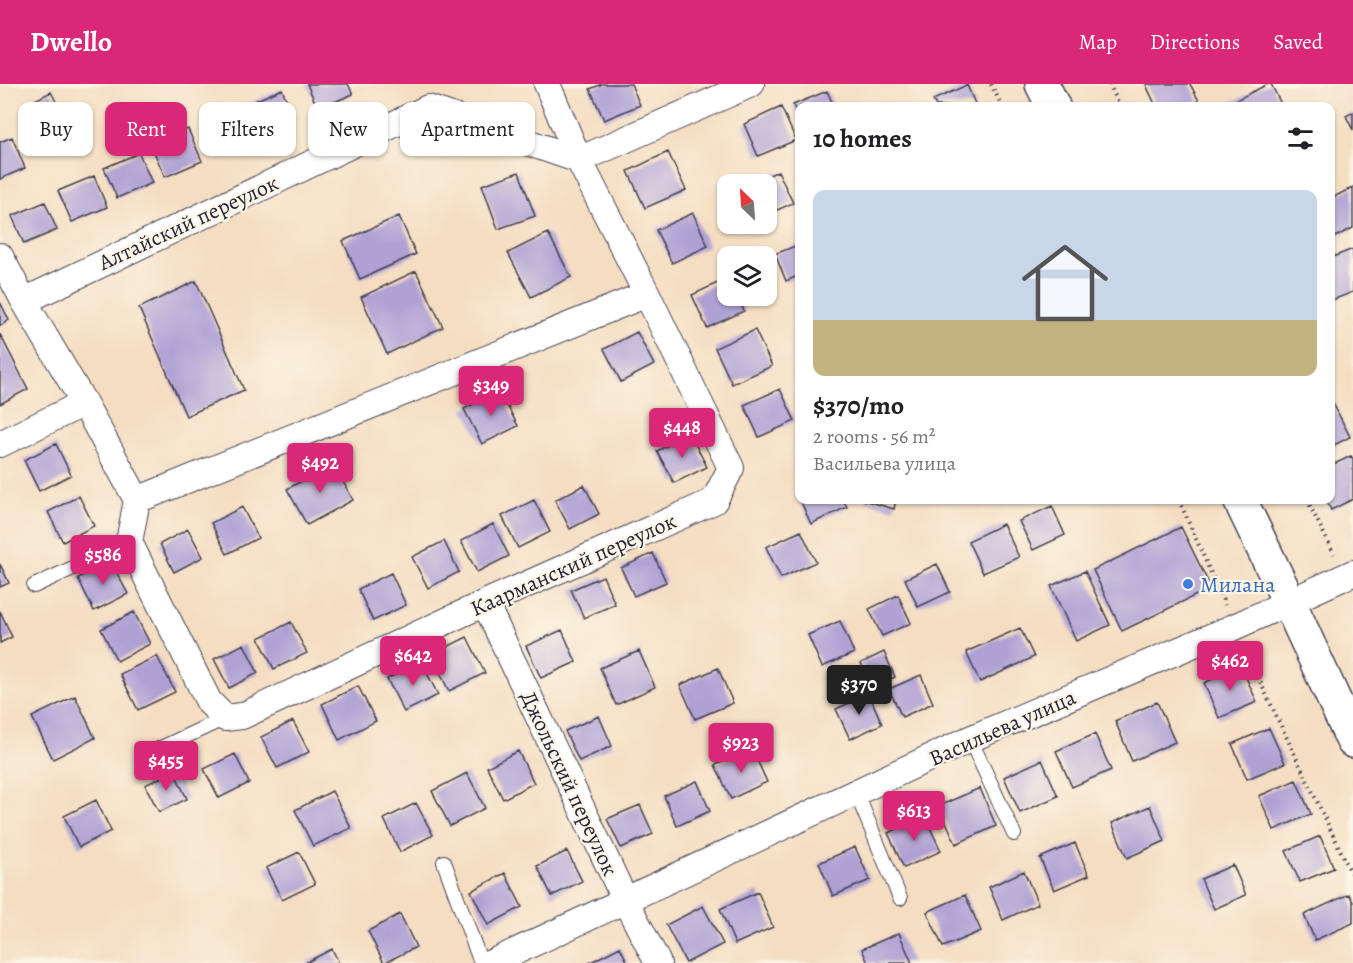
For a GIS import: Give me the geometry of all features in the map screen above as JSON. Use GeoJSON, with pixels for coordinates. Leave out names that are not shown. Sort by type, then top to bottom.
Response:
{"type":"FeatureCollection","features":[{"type":"Feature","properties":{"kind":"main road"},"geometry":{"type":"LineString","coordinates":[[1042,84],[1051,102]]}},
{"type":"Feature","properties":{"kind":"main road"},"geometry":{"type":"LineString","coordinates":[[1242,504],[1353,741]]}},
{"type":"Feature","properties":{"kind":"street","name":"Каарманский переулок"},"geometry":{"type":"LineString","coordinates":[[225,718],[242,716],[485,603],[714,501],[731,468],[579,160],[547,84]]}},
{"type":"Feature","properties":{"kind":"street"},"geometry":{"type":"LineString","coordinates":[[579,160],[752,84]]}},
{"type":"Feature","properties":{"kind":"street","name":"Алтайский переулок"},"geometry":{"type":"LineString","coordinates":[[24,301],[428,108],[579,160]]}},
{"type":"Feature","properties":{"kind":"street"},"geometry":{"type":"LineString","coordinates":[[0,256],[137,500],[129,542],[209,702],[225,718]]}},
{"type":"Feature","properties":{"kind":"street"},"geometry":{"type":"LineString","coordinates":[[137,500],[647,294]]}},
{"type":"Feature","properties":{"kind":"street"},"geometry":{"type":"LineString","coordinates":[[0,444],[84,403]]}},
{"type":"Feature","properties":{"kind":"street","name":"Васильева улица"},"geometry":{"type":"LineString","coordinates":[[491,963],[970,739],[1234,627],[1349,575]]}},
{"type":"Feature","properties":{"kind":"street","name":"Джольский переулок"},"geometry":{"type":"LineString","coordinates":[[485,603],[657,963]]}},
{"type":"Feature","properties":{"kind":"lane"},"geometry":{"type":"LineString","coordinates":[[34,586],[129,542]]}},
{"type":"Feature","properties":{"kind":"lane"},"geometry":{"type":"LineString","coordinates":[[147,755],[225,718]]}},
{"type":"Feature","properties":{"kind":"lane"},"geometry":{"type":"LineString","coordinates":[[970,739],[1014,834]]}},
{"type":"Feature","properties":{"kind":"lane"},"geometry":{"type":"LineString","coordinates":[[856,792],[900,898]]}},
{"type":"Feature","properties":{"kind":"lane"},"geometry":{"type":"LineString","coordinates":[[444,862],[491,963]]}},
{"type":"Feature","properties":{"kind":"path"},"geometry":{"type":"LineString","coordinates":[[991,84],[1000,102]]}},
{"type":"Feature","properties":{"kind":"path"},"geometry":{"type":"LineString","coordinates":[[1109,84],[1117,102]]}},
{"type":"Feature","properties":{"kind":"path"},"geometry":{"type":"LineString","coordinates":[[1181,504],[1234,627],[1353,877]]}},
{"type":"Feature","properties":{"kind":"path"},"geometry":{"type":"LineString","coordinates":[[1309,504],[1349,575]]}},
{"type":"Feature","properties":{"kind":"building"},"geometry":{"type":"Polygon","coordinates":[[[307,84],[348,84],[353,94],[334,102],[315,102],[307,84]]]}},
{"type":"Feature","properties":{"kind":"building"},"geometry":{"type":"Polygon","coordinates":[[[602,84],[631,84],[640,105],[604,120],[590,89],[602,84]]]}},
{"type":"Feature","properties":{"kind":"building"},"geometry":{"type":"Polygon","coordinates":[[[1190,84],[1199,101],[1154,102],[1146,85],[1190,84]]]}},
{"type":"Feature","properties":{"kind":"building"},"geometry":{"type":"Polygon","coordinates":[[[1271,84],[1280,102],[1232,102],[1271,84]]]}},
{"type":"Feature","properties":{"kind":"building"},"geometry":{"type":"Polygon","coordinates":[[[967,85],[974,102],[934,102],[933,100],[967,85]]]}},
{"type":"Feature","properties":{"kind":"building"},"geometry":{"type":"Polygon","coordinates":[[[282,89],[287,102],[252,102],[282,89]]]}},
{"type":"Feature","properties":{"kind":"building"},"geometry":{"type":"Polygon","coordinates":[[[827,91],[832,102],[800,102],[827,91]]]}},
{"type":"Feature","properties":{"kind":"building"},"geometry":{"type":"Polygon","coordinates":[[[51,92],[56,102],[31,102],[51,92]]]}},
{"type":"Feature","properties":{"kind":"building"},"geometry":{"type":"Polygon","coordinates":[[[781,107],[795,140],[758,156],[744,124],[781,107]]]}},
{"type":"Feature","properties":{"kind":"building"},"geometry":{"type":"Polygon","coordinates":[[[1353,112],[1353,130],[1346,116],[1353,112]]]}},
{"type":"Feature","properties":{"kind":"building"},"geometry":{"type":"Polygon","coordinates":[[[187,129],[202,161],[165,177],[156,156],[187,156],[187,129]]]}},
{"type":"Feature","properties":{"kind":"building"},"geometry":{"type":"Polygon","coordinates":[[[12,137],[18,156],[25,168],[0,179],[0,142],[12,137]]]}},
{"type":"Feature","properties":{"kind":"building"},"geometry":{"type":"Polygon","coordinates":[[[668,152],[686,190],[645,208],[628,171],[668,152]]]}},
{"type":"Feature","properties":{"kind":"building"},"geometry":{"type":"Polygon","coordinates":[[[132,156],[140,156],[152,183],[117,198],[104,168],[132,156]]]}},
{"type":"Feature","properties":{"kind":"building"},"geometry":{"type":"Polygon","coordinates":[[[778,171],[793,203],[777,210],[777,174],[771,174],[778,171]]]}},
{"type":"Feature","properties":{"kind":"building"},"geometry":{"type":"Polygon","coordinates":[[[519,172],[535,216],[498,229],[482,185],[519,172]]]}},
{"type":"Feature","properties":{"kind":"building"},"geometry":{"type":"Polygon","coordinates":[[[94,176],[107,207],[72,222],[58,191],[94,176]]]}},
{"type":"Feature","properties":{"kind":"building"},"geometry":{"type":"Polygon","coordinates":[[[1353,187],[1353,228],[1335,237],[1335,196],[1353,187]]]}},
{"type":"Feature","properties":{"kind":"building"},"geometry":{"type":"Polygon","coordinates":[[[45,202],[57,230],[24,244],[12,216],[45,202]]]}},
{"type":"Feature","properties":{"kind":"building"},"geometry":{"type":"Polygon","coordinates":[[[693,213],[708,246],[672,263],[656,230],[693,213]]]}},
{"type":"Feature","properties":{"kind":"building"},"geometry":{"type":"Polygon","coordinates":[[[399,216],[416,254],[360,279],[343,241],[399,216]]]}},
{"type":"Feature","properties":{"kind":"building"},"geometry":{"type":"Polygon","coordinates":[[[548,233],[571,277],[531,297],[508,253],[548,233]]]}},
{"type":"Feature","properties":{"kind":"building"},"geometry":{"type":"Polygon","coordinates":[[[795,246],[795,277],[786,281],[777,253],[795,246]]]}},
{"type":"Feature","properties":{"kind":"building"},"geometry":{"type":"Polygon","coordinates":[[[1353,249],[1353,292],[1335,299],[1335,256],[1353,249]]]}},
{"type":"Feature","properties":{"kind":"building"},"geometry":{"type":"Polygon","coordinates":[[[416,271],[443,327],[387,354],[361,297],[416,271]]]}},
{"type":"Feature","properties":{"kind":"building"},"geometry":{"type":"Polygon","coordinates":[[[196,281],[244,390],[186,416],[139,308],[196,281]]]}},
{"type":"Feature","properties":{"kind":"building"},"geometry":{"type":"Polygon","coordinates":[[[717,283],[717,306],[742,306],[744,311],[707,328],[692,295],[717,283]]]}},
{"type":"Feature","properties":{"kind":"building"},"geometry":{"type":"Polygon","coordinates":[[[0,302],[9,320],[0,326],[0,302]]]}},
{"type":"Feature","properties":{"kind":"building"},"geometry":{"type":"Polygon","coordinates":[[[755,330],[772,366],[732,384],[715,348],[755,330]]]}},
{"type":"Feature","properties":{"kind":"building"},"geometry":{"type":"Polygon","coordinates":[[[637,332],[654,365],[621,382],[604,349],[637,332]]]}},
{"type":"Feature","properties":{"kind":"building"},"geometry":{"type":"Polygon","coordinates":[[[0,334],[28,389],[0,404],[0,334]]]}},
{"type":"Feature","properties":{"kind":"building"},"geometry":{"type":"Polygon","coordinates":[[[780,389],[795,421],[759,437],[744,405],[780,389]]]}},
{"type":"Feature","properties":{"kind":"building"},"geometry":{"type":"Polygon","coordinates":[[[499,390],[518,426],[482,444],[464,409],[499,390]]]}},
{"type":"Feature","properties":{"kind":"building"},"geometry":{"type":"Polygon","coordinates":[[[1335,407],[1350,437],[1335,444],[1335,407]]]}},
{"type":"Feature","properties":{"kind":"building"},"geometry":{"type":"Polygon","coordinates":[[[690,434],[707,467],[674,483],[657,451],[690,434]]]}},
{"type":"Feature","properties":{"kind":"building"},"geometry":{"type":"Polygon","coordinates":[[[56,444],[71,475],[39,491],[24,460],[56,444]]]}},
{"type":"Feature","properties":{"kind":"building"},"geometry":{"type":"Polygon","coordinates":[[[1351,456],[1353,459],[1353,499],[1331,510],[1328,504],[1335,504],[1335,464],[1351,456]]]}},
{"type":"Feature","properties":{"kind":"building"},"geometry":{"type":"Polygon","coordinates":[[[333,463],[353,500],[307,525],[287,489],[333,463]]]}},
{"type":"Feature","properties":{"kind":"building"},"geometry":{"type":"Polygon","coordinates":[[[584,485],[599,514],[570,529],[555,500],[584,485]]]}},
{"type":"Feature","properties":{"kind":"building"},"geometry":{"type":"Polygon","coordinates":[[[79,496],[94,526],[63,542],[48,512],[79,496]]]}},
{"type":"Feature","properties":{"kind":"building"},"geometry":{"type":"Polygon","coordinates":[[[534,500],[550,532],[518,548],[502,516],[534,500]]]}},
{"type":"Feature","properties":{"kind":"building"},"geometry":{"type":"Polygon","coordinates":[[[802,504],[845,504],[847,507],[811,524],[802,504]]]}},
{"type":"Feature","properties":{"kind":"building"},"geometry":{"type":"Polygon","coordinates":[[[877,504],[895,504],[894,509],[877,504]]]}},
{"type":"Feature","properties":{"kind":"building"},"geometry":{"type":"Polygon","coordinates":[[[1052,506],[1065,535],[1033,550],[1019,521],[1052,506]]]}},
{"type":"Feature","properties":{"kind":"building"},"geometry":{"type":"Polygon","coordinates":[[[242,507],[258,538],[227,554],[211,523],[242,507]]]}},
{"type":"Feature","properties":{"kind":"building"},"geometry":{"type":"Polygon","coordinates":[[[493,524],[509,556],[477,572],[461,541],[493,524]]]}},
{"type":"Feature","properties":{"kind":"building"},"geometry":{"type":"Polygon","coordinates":[[[1003,524],[1019,557],[983,573],[968,541],[1003,524]]]}},
{"type":"Feature","properties":{"kind":"building"},"geometry":{"type":"Polygon","coordinates":[[[1181,527],[1211,588],[1122,631],[1093,570],[1181,527]]]}},
{"type":"Feature","properties":{"kind":"building"},"geometry":{"type":"Polygon","coordinates":[[[188,529],[203,557],[174,572],[160,544],[188,529]]]}},
{"type":"Feature","properties":{"kind":"building"},"geometry":{"type":"Polygon","coordinates":[[[801,531],[816,562],[781,578],[766,547],[801,531]]]}},
{"type":"Feature","properties":{"kind":"building"},"geometry":{"type":"Polygon","coordinates":[[[444,541],[459,572],[428,588],[412,557],[444,541]]]}},
{"type":"Feature","properties":{"kind":"building"},"geometry":{"type":"Polygon","coordinates":[[[653,553],[666,582],[634,596],[621,568],[653,553]]]}},
{"type":"Feature","properties":{"kind":"building"},"geometry":{"type":"Polygon","coordinates":[[[111,562],[128,594],[94,611],[78,578],[111,562]]]}},
{"type":"Feature","properties":{"kind":"building"},"geometry":{"type":"Polygon","coordinates":[[[0,564],[9,583],[0,587],[0,564]]]}},
{"type":"Feature","properties":{"kind":"building"},"geometry":{"type":"Polygon","coordinates":[[[937,564],[950,592],[918,607],[905,579],[937,564]]]}},
{"type":"Feature","properties":{"kind":"building"},"geometry":{"type":"Polygon","coordinates":[[[1085,571],[1110,625],[1076,641],[1051,586],[1085,571]]]}},
{"type":"Feature","properties":{"kind":"building"},"geometry":{"type":"Polygon","coordinates":[[[391,573],[406,605],[373,621],[358,589],[391,573]]]}},
{"type":"Feature","properties":{"kind":"building"},"geometry":{"type":"Polygon","coordinates":[[[603,576],[615,604],[584,618],[571,590],[603,576]]]}},
{"type":"Feature","properties":{"kind":"building"},"geometry":{"type":"Polygon","coordinates":[[[898,595],[911,623],[882,636],[869,609],[898,595]]]}},
{"type":"Feature","properties":{"kind":"building"},"geometry":{"type":"Polygon","coordinates":[[[0,611],[12,637],[0,643],[0,611]]]}},
{"type":"Feature","properties":{"kind":"building"},"geometry":{"type":"Polygon","coordinates":[[[134,612],[150,644],[117,661],[101,629],[134,612]]]}},
{"type":"Feature","properties":{"kind":"building"},"geometry":{"type":"Polygon","coordinates":[[[840,621],[854,653],[822,667],[808,635],[840,621]]]}},
{"type":"Feature","properties":{"kind":"building"},"geometry":{"type":"Polygon","coordinates":[[[291,622],[307,653],[274,669],[259,638],[291,622]]]}},
{"type":"Feature","properties":{"kind":"building"},"geometry":{"type":"Polygon","coordinates":[[[1020,628],[1034,657],[980,682],[966,652],[1020,628]]]}},
{"type":"Feature","properties":{"kind":"building"},"geometry":{"type":"Polygon","coordinates":[[[562,630],[576,662],[541,678],[526,646],[562,630]]]}},
{"type":"Feature","properties":{"kind":"building"},"geometry":{"type":"Polygon","coordinates":[[[467,637],[485,673],[449,691],[431,655],[467,637]]]}},
{"type":"Feature","properties":{"kind":"building"},"geometry":{"type":"Polygon","coordinates":[[[244,644],[258,673],[229,688],[214,659],[244,644]]]}},
{"type":"Feature","properties":{"kind":"building"},"geometry":{"type":"Polygon","coordinates":[[[639,651],[655,687],[616,705],[600,668],[639,651]]]}},
{"type":"Feature","properties":{"kind":"building"},"geometry":{"type":"Polygon","coordinates":[[[884,652],[895,677],[872,687],[861,663],[884,652]]]}},
{"type":"Feature","properties":{"kind":"building"},"geometry":{"type":"Polygon","coordinates":[[[157,656],[175,692],[138,710],[120,674],[157,656]]]}},
{"type":"Feature","properties":{"kind":"building"},"geometry":{"type":"Polygon","coordinates":[[[421,661],[438,695],[404,712],[387,679],[421,661]]]}},
{"type":"Feature","properties":{"kind":"building"},"geometry":{"type":"Polygon","coordinates":[[[1241,666],[1257,702],[1219,718],[1204,683],[1241,666]]]}},
{"type":"Feature","properties":{"kind":"building"},"geometry":{"type":"Polygon","coordinates":[[[718,668],[733,703],[695,719],[680,685],[718,668]]]}},
{"type":"Feature","properties":{"kind":"building"},"geometry":{"type":"Polygon","coordinates":[[[921,675],[933,703],[902,717],[889,689],[921,675]]]}},
{"type":"Feature","properties":{"kind":"building"},"geometry":{"type":"Polygon","coordinates":[[[358,686],[376,721],[339,740],[322,704],[358,686]]]}},
{"type":"Feature","properties":{"kind":"building"},"geometry":{"type":"Polygon","coordinates":[[[869,694],[882,724],[850,739],[836,709],[869,694]]]}},
{"type":"Feature","properties":{"kind":"building"},"geometry":{"type":"Polygon","coordinates":[[[75,696],[95,738],[53,759],[32,717],[75,696]]]}},
{"type":"Feature","properties":{"kind":"building"},"geometry":{"type":"Polygon","coordinates":[[[1157,702],[1175,742],[1132,761],[1115,721],[1157,702]]]}},
{"type":"Feature","properties":{"kind":"building"},"geometry":{"type":"Polygon","coordinates":[[[599,716],[612,746],[579,761],[565,731],[599,716]]]}},
{"type":"Feature","properties":{"kind":"building"},"geometry":{"type":"Polygon","coordinates":[[[293,721],[309,752],[277,768],[261,737],[293,721]]]}},
{"type":"Feature","properties":{"kind":"building"},"geometry":{"type":"Polygon","coordinates":[[[1269,728],[1285,763],[1247,779],[1232,744],[1269,728]]]}},
{"type":"Feature","properties":{"kind":"building"},"geometry":{"type":"Polygon","coordinates":[[[1095,734],[1111,770],[1072,787],[1056,751],[1095,734]]]}},
{"type":"Feature","properties":{"kind":"building"},"geometry":{"type":"Polygon","coordinates":[[[752,749],[767,782],[731,799],[715,765],[752,749]]]}},
{"type":"Feature","properties":{"kind":"building"},"geometry":{"type":"Polygon","coordinates":[[[518,751],[534,783],[503,799],[487,767],[518,751]]]}},
{"type":"Feature","properties":{"kind":"building"},"geometry":{"type":"Polygon","coordinates":[[[235,754],[249,783],[219,798],[204,769],[235,754]]]}},
{"type":"Feature","properties":{"kind":"building"},"geometry":{"type":"Polygon","coordinates":[[[1042,760],[1058,796],[1020,813],[1004,777],[1042,760]]]}},
{"type":"Feature","properties":{"kind":"building"},"geometry":{"type":"Polygon","coordinates":[[[174,771],[187,799],[159,812],[145,785],[174,771]]]}},
{"type":"Feature","properties":{"kind":"building"},"geometry":{"type":"Polygon","coordinates":[[[467,773],[485,808],[450,826],[432,791],[467,773]]]}},
{"type":"Feature","properties":{"kind":"building"},"geometry":{"type":"Polygon","coordinates":[[[1296,780],[1311,814],[1274,830],[1259,796],[1296,780]]]}},
{"type":"Feature","properties":{"kind":"building"},"geometry":{"type":"Polygon","coordinates":[[[697,781],[710,811],[677,826],[664,796],[697,781]]]}},
{"type":"Feature","properties":{"kind":"building"},"geometry":{"type":"Polygon","coordinates":[[[980,788],[996,826],[956,844],[939,806],[980,788]]]}},
{"type":"Feature","properties":{"kind":"building"},"geometry":{"type":"Polygon","coordinates":[[[332,791],[351,828],[313,846],[295,810],[332,791]]]}},
{"type":"Feature","properties":{"kind":"building"},"geometry":{"type":"Polygon","coordinates":[[[96,800],[111,831],[79,847],[64,816],[96,800]]]}},
{"type":"Feature","properties":{"kind":"building"},"geometry":{"type":"Polygon","coordinates":[[[416,803],[433,835],[400,852],[384,819],[416,803]]]}},
{"type":"Feature","properties":{"kind":"building"},"geometry":{"type":"Polygon","coordinates":[[[640,805],[653,834],[621,848],[607,819],[640,805]]]}},
{"type":"Feature","properties":{"kind":"building"},"geometry":{"type":"Polygon","coordinates":[[[1150,806],[1165,841],[1127,858],[1112,823],[1150,806]]]}},
{"type":"Feature","properties":{"kind":"building"},"geometry":{"type":"Polygon","coordinates":[[[925,817],[941,851],[904,868],[888,833],[925,817]]]}},
{"type":"Feature","properties":{"kind":"building"},"geometry":{"type":"Polygon","coordinates":[[[1320,836],[1334,868],[1300,882],[1286,851],[1320,836]]]}},
{"type":"Feature","properties":{"kind":"building"},"geometry":{"type":"Polygon","coordinates":[[[1075,843],[1089,875],[1054,890],[1040,858],[1075,843]]]}},
{"type":"Feature","properties":{"kind":"building"},"geometry":{"type":"Polygon","coordinates":[[[855,847],[870,880],[833,896],[819,863],[855,847]]]}},
{"type":"Feature","properties":{"kind":"building"},"geometry":{"type":"Polygon","coordinates":[[[567,851],[582,881],[552,896],[537,866],[567,851]]]}},
{"type":"Feature","properties":{"kind":"building"},"geometry":{"type":"Polygon","coordinates":[[[299,852],[315,884],[282,900],[266,868],[299,852]]]}},
{"type":"Feature","properties":{"kind":"building"},"geometry":{"type":"Polygon","coordinates":[[[1233,865],[1246,895],[1214,909],[1201,879],[1233,865]]]}},
{"type":"Feature","properties":{"kind":"building"},"geometry":{"type":"Polygon","coordinates":[[[1024,871],[1038,904],[1003,920],[989,887],[1024,871]]]}},
{"type":"Feature","properties":{"kind":"building"},"geometry":{"type":"Polygon","coordinates":[[[505,873],[522,907],[488,925],[471,891],[505,873]]]}},
{"type":"Feature","properties":{"kind":"building"},"geometry":{"type":"Polygon","coordinates":[[[758,892],[773,927],[735,944],[720,909],[758,892]]]}},
{"type":"Feature","properties":{"kind":"building"},"geometry":{"type":"Polygon","coordinates":[[[1349,894],[1353,902],[1353,923],[1315,940],[1304,915],[1349,894]]]}},
{"type":"Feature","properties":{"kind":"building"},"geometry":{"type":"Polygon","coordinates":[[[965,895],[981,931],[943,947],[927,912],[965,895]]]}},
{"type":"Feature","properties":{"kind":"building"},"geometry":{"type":"Polygon","coordinates":[[[703,906],[723,944],[686,963],[666,925],[703,906]]]}},
{"type":"Feature","properties":{"kind":"building"},"geometry":{"type":"Polygon","coordinates":[[[400,914],[416,947],[384,963],[368,931],[400,914]]]}},
{"type":"Feature","properties":{"kind":"building"},"geometry":{"type":"Polygon","coordinates":[[[899,933],[912,963],[868,963],[862,949],[899,933]]]}},
{"type":"Feature","properties":{"kind":"building"},"geometry":{"type":"Polygon","coordinates":[[[620,947],[628,963],[589,963],[620,947]]]}},
{"type":"Feature","properties":{"kind":"building"},"geometry":{"type":"Polygon","coordinates":[[[332,949],[339,963],[305,963],[332,949]]]}},
{"type":"Feature","properties":{"kind":"place","name":"Милана"},"geometry":{"type":"Point","coordinates":[1188,584]}}]}
